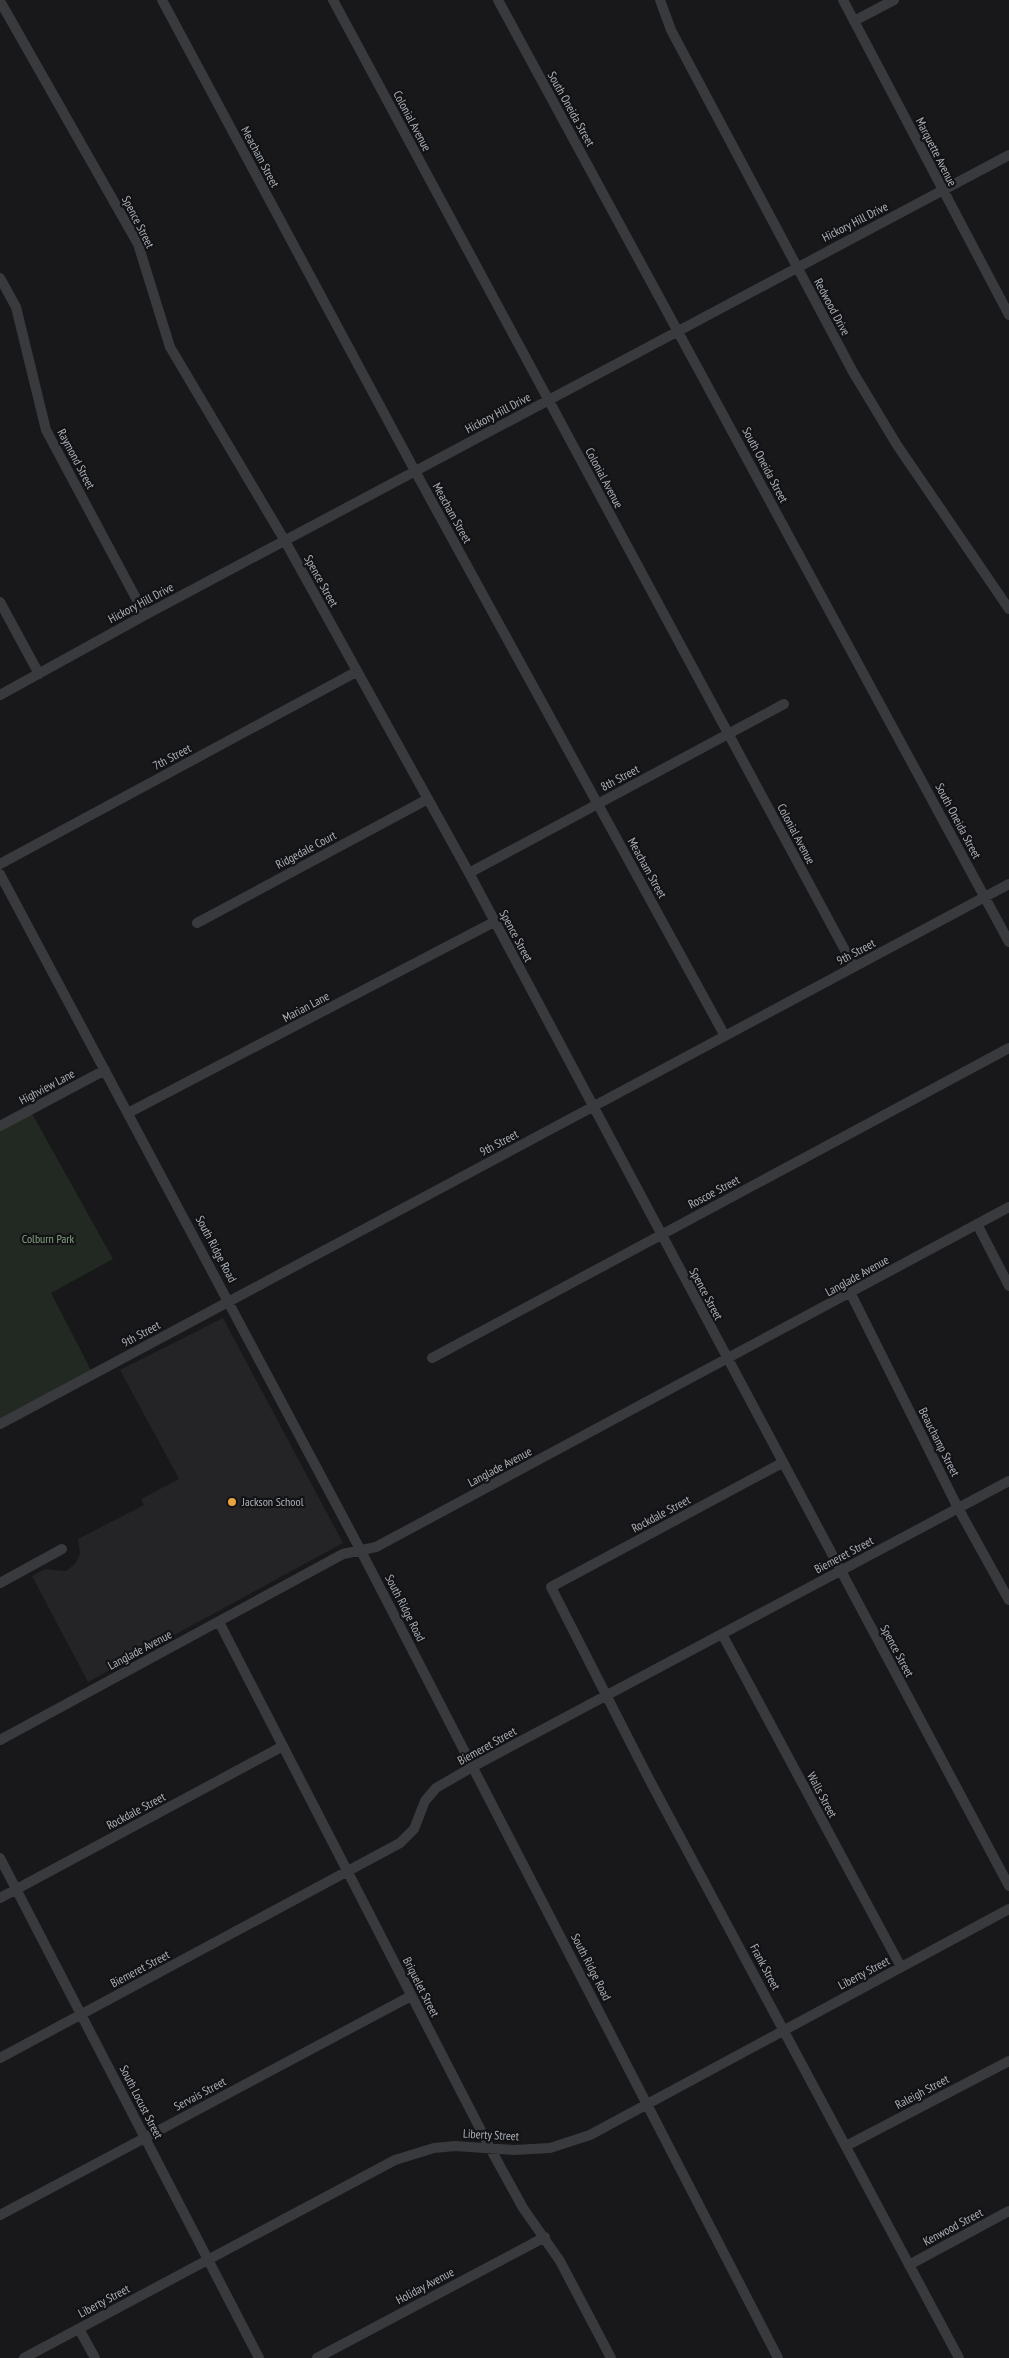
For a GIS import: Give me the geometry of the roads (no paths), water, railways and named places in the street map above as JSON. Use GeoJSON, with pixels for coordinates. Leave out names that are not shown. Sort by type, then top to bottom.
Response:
{"type":"FeatureCollection","features":[{"type":"Feature","properties":{"kind":"street","name":"Meacham Street"},"geometry":{"type":"LineString","coordinates":[[162,0],[415,471],[725,1036]]}},
{"type":"Feature","properties":{"kind":"street","name":"Colonial Avenue"},"geometry":{"type":"LineString","coordinates":[[333,0],[854,967]]}},
{"type":"Feature","properties":{"kind":"street","name":"South Oneida Street"},"geometry":{"type":"LineString","coordinates":[[498,0],[1009,942]]}},
{"type":"Feature","properties":{"kind":"street","name":"Redwood Drive"},"geometry":{"type":"LineString","coordinates":[[660,0],[672,30],[853,372],[896,445],[1009,609]]}},
{"type":"Feature","properties":{"kind":"street","name":"Marquette Avenue"},"geometry":{"type":"LineString","coordinates":[[843,0],[1009,315]]}},
{"type":"Feature","properties":{"kind":"street"},"geometry":{"type":"LineString","coordinates":[[854,21],[894,0]]}},
{"type":"Feature","properties":{"kind":"street","name":"Spence Street"},"geometry":{"type":"LineString","coordinates":[[0,1],[138,244],[170,347],[285,541],[426,800],[469,873],[660,1235],[1009,1886]]}},
{"type":"Feature","properties":{"kind":"street","name":"Hickory Hill Drive"},"geometry":{"type":"LineString","coordinates":[[0,694],[796,267],[1009,155]]}},
{"type":"Feature","properties":{"kind":"street","name":"Raymond Street"},"geometry":{"type":"LineString","coordinates":[[0,278],[16,307],[46,430],[145,615]]}},
{"type":"Feature","properties":{"kind":"street"},"geometry":{"type":"LineString","coordinates":[[0,602],[39,674]]}},
{"type":"Feature","properties":{"kind":"street","name":"7th Street"},"geometry":{"type":"LineString","coordinates":[[0,864],[356,672]]}},
{"type":"Feature","properties":{"kind":"street","name":"8th Street"},"geometry":{"type":"LineString","coordinates":[[469,873],[784,704]]}},
{"type":"Feature","properties":{"kind":"street","name":"Ridgedale Court"},"geometry":{"type":"LineString","coordinates":[[197,923],[426,800]]}},
{"type":"Feature","properties":{"kind":"street","name":"South Ridge Road"},"geometry":{"type":"LineString","coordinates":[[0,874],[229,1301],[474,1766],[778,2358]]}},
{"type":"Feature","properties":{"kind":"street","name":"9th Street"},"geometry":{"type":"LineString","coordinates":[[0,1424],[1009,884]]}},
{"type":"Feature","properties":{"kind":"street","name":"Marian Lane"},"geometry":{"type":"LineString","coordinates":[[128,1113],[494,922]]}},
{"type":"Feature","properties":{"kind":"street","name":"Roscoe Street"},"geometry":{"type":"LineString","coordinates":[[432,1358],[1009,1048]]}},
{"type":"Feature","properties":{"kind":"street","name":"Highview Lane"},"geometry":{"type":"LineString","coordinates":[[0,1126],[105,1070]]}},
{"type":"Feature","properties":{"kind":"street","name":"Langlade Avenue"},"geometry":{"type":"LineString","coordinates":[[0,1740],[344,1554],[376,1548],[851,1294],[1009,1207]]}},
{"type":"Feature","properties":{"kind":"street"},"geometry":{"type":"LineString","coordinates":[[976,1224],[1009,1286]]}},
{"type":"Feature","properties":{"kind":"street","name":"Beauchamp Street"},"geometry":{"type":"LineString","coordinates":[[851,1294],[958,1508],[1009,1600]]}},
{"type":"Feature","properties":{"kind":"street","name":"Rockdale Street"},"geometry":{"type":"LineString","coordinates":[[551,1587],[782,1463]]}},
{"type":"Feature","properties":{"kind":"street","name":"Biemeret Street"},"geometry":{"type":"LineString","coordinates":[[0,2058],[400,1843],[414,1828],[425,1801],[436,1788],[474,1766],[1009,1481]]}},
{"type":"Feature","properties":{"kind":"street"},"geometry":{"type":"LineString","coordinates":[[0,1582],[62,1549]]}},
{"type":"Feature","properties":{"kind":"street","name":"Frank Street"},"geometry":{"type":"LineString","coordinates":[[551,1587],[606,1696],[959,2358]]}},
{"type":"Feature","properties":{"kind":"street","name":"Briquelet Street"},"geometry":{"type":"LineString","coordinates":[[219,1622],[490,2148],[523,2208],[560,2261],[609,2357]]}},
{"type":"Feature","properties":{"kind":"street","name":"Walls Street"},"geometry":{"type":"LineString","coordinates":[[722,1634],[901,1967]]}},
{"type":"Feature","properties":{"kind":"street","name":"Rockdale Street"},"geometry":{"type":"LineString","coordinates":[[0,1898],[283,1746]]}},
{"type":"Feature","properties":{"kind":"street","name":"South Locust Street"},"geometry":{"type":"LineString","coordinates":[[0,1858],[260,2358]]}},
{"type":"Feature","properties":{"kind":"street","name":"Liberty Street"},"geometry":{"type":"LineString","coordinates":[[24,2358],[395,2160],[434,2148],[455,2146],[514,2150],[550,2148],[590,2135],[1009,1909]]}},
{"type":"Feature","properties":{"kind":"street","name":"Servais Street"},"geometry":{"type":"LineString","coordinates":[[0,2215],[411,1996]]}},
{"type":"Feature","properties":{"kind":"street","name":"Raleigh Street"},"geometry":{"type":"LineString","coordinates":[[846,2146],[1009,2061]]}},
{"type":"Feature","properties":{"kind":"street","name":"Kenwood Street"},"geometry":{"type":"LineString","coordinates":[[909,2265],[1009,2211]]}},
{"type":"Feature","properties":{"kind":"street","name":"Holiday Avenue"},"geometry":{"type":"LineString","coordinates":[[317,2358],[545,2237]]}},
{"type":"Feature","properties":{"kind":"street"},"geometry":{"type":"LineString","coordinates":[[79,2328],[95,2358]]}},
{"type":"Feature","properties":{"kind":"place","name":"Jackson School"},"geometry":{"type":"Point","coordinates":[232,1502]}},
{"type":"Feature","properties":{"kind":"park label","name":"Colburn Park"},"geometry":{"type":"Point","coordinates":[48,1239]}}]}
